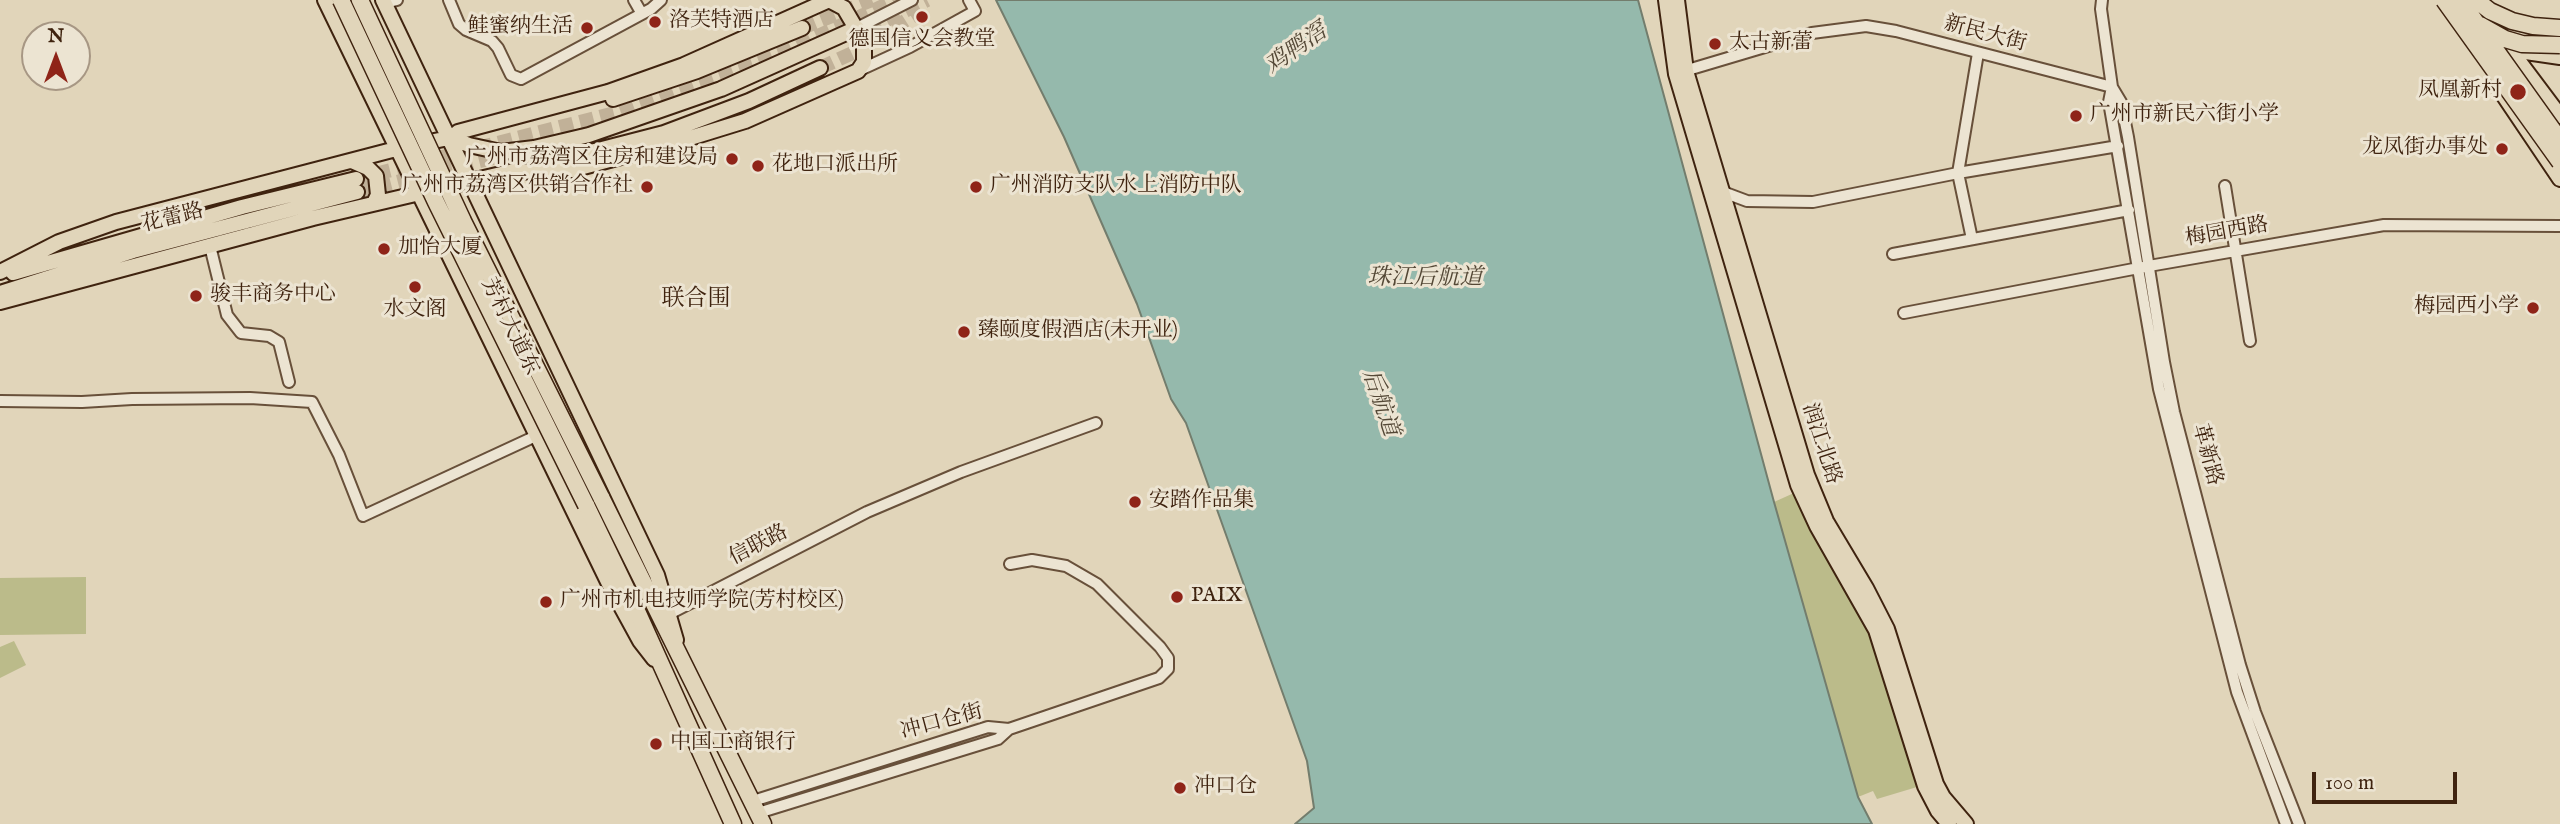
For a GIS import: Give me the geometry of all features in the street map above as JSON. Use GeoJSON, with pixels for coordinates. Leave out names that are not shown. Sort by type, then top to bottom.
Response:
{"type":"FeatureCollection","features":[{"type":"Feature","properties":{"kind":"highway","name":"芳村大道东"},"geometry":{"type":"LineString","coordinates":[[341,0],[402,132],[637,611],[733,824]]}},
{"type":"Feature","properties":{"kind":"highway","name":"芳村大道东"},"geometry":{"type":"LineString","coordinates":[[360,0],[468,231],[758,813]]}},
{"type":"Feature","properties":{"kind":"highway"},"geometry":{"type":"LineString","coordinates":[[2444,0],[2556,164]]}},
{"type":"Feature","properties":{"kind":"highway"},"geometry":{"type":"LineString","coordinates":[[2453,0],[2469,18],[2505,39],[2534,46],[2548,58]]}},
{"type":"Feature","properties":{"kind":"highway"},"geometry":{"type":"LineString","coordinates":[[2460,0],[2560,140]]}},
{"type":"Feature","properties":{"kind":"highway"},"geometry":{"type":"LineString","coordinates":[[2486,4],[2490,11],[2512,21],[2560,30]]}},
{"type":"Feature","properties":{"kind":"main road","name":"芳村大道东"},"geometry":{"type":"LineString","coordinates":[[325,0],[625,616],[640,641],[662,667]]}},
{"type":"Feature","properties":{"kind":"main road"},"geometry":{"type":"LineString","coordinates":[[451,138],[458,132],[596,95],[684,65],[830,0],[844,8],[864,42],[866,53],[858,71],[745,121],[572,170],[510,172]]}},
{"type":"Feature","properties":{"kind":"main road"},"geometry":{"type":"LineString","coordinates":[[1666,0],[1680,65]]}},
{"type":"Feature","properties":{"kind":"main road"},"geometry":{"type":"LineString","coordinates":[[1677,0],[1680,65]]}},
{"type":"Feature","properties":{"kind":"main road"},"geometry":{"type":"LineString","coordinates":[[2437,0],[2534,141],[2556,164]]}},
{"type":"Feature","properties":{"kind":"main road"},"geometry":{"type":"LineString","coordinates":[[2460,0],[2487,31],[2508,46],[2548,58]]}},
{"type":"Feature","properties":{"kind":"main road","name":"芳村大道东"},"geometry":{"type":"LineString","coordinates":[[389,1],[507,263],[657,575],[681,658]]}},
{"type":"Feature","properties":{"kind":"main road"},"geometry":{"type":"LineString","coordinates":[[2486,4],[2508,46],[2548,58]]}},
{"type":"Feature","properties":{"kind":"main road"},"geometry":{"type":"LineString","coordinates":[[2486,4],[2508,46]]}},
{"type":"Feature","properties":{"kind":"main road"},"geometry":{"type":"LineString","coordinates":[[2486,4],[2506,24],[2522,31],[2544,34],[2560,30]]}},
{"type":"Feature","properties":{"kind":"main road"},"geometry":{"type":"LineString","coordinates":[[451,138],[501,152],[534,148],[590,135],[722,89],[857,28]]}},
{"type":"Feature","properties":{"kind":"main road"},"geometry":{"type":"LineString","coordinates":[[0,274],[81,233],[396,149],[548,117],[640,92],[802,29]]}},
{"type":"Feature","properties":{"kind":"main road"},"geometry":{"type":"LineString","coordinates":[[2471,48],[2490,56],[2548,58]]}},
{"type":"Feature","properties":{"kind":"main road"},"geometry":{"type":"LineString","coordinates":[[2509,104],[2512,91],[2548,58]]}},
{"type":"Feature","properties":{"kind":"main road"},"geometry":{"type":"LineString","coordinates":[[2548,58],[2560,116]]}},
{"type":"Feature","properties":{"kind":"main road","name":"润江北路"},"geometry":{"type":"LineString","coordinates":[[1680,65],[1723,192],[1815,498],[1877,607],[1887,629],[1936,784],[1942,797],[1966,824]]}},
{"type":"Feature","properties":{"kind":"main road","name":"润江北路"},"geometry":{"type":"LineString","coordinates":[[1680,65],[1798,485],[1816,526],[1876,630],[1923,779],[1938,811],[1949,824]]}},
{"type":"Feature","properties":{"kind":"main road"},"geometry":{"type":"LineString","coordinates":[[0,302],[374,203],[664,133],[749,101],[820,68]]}},
{"type":"Feature","properties":{"kind":"main road"},"geometry":{"type":"LineString","coordinates":[[2534,141],[2541,128],[2560,123]]}},
{"type":"Feature","properties":{"kind":"main road"},"geometry":{"type":"LineString","coordinates":[[2560,147],[2553,156],[2560,179]]}},
{"type":"Feature","properties":{"kind":"main road"},"geometry":{"type":"LineString","coordinates":[[352,161],[368,168],[376,176],[378,195],[374,203]]}},
{"type":"Feature","properties":{"kind":"main road","name":"花蕾路"},"geometry":{"type":"LineString","coordinates":[[0,274],[242,207],[356,185],[0,293]]}},
{"type":"Feature","properties":{"kind":"main road"},"geometry":{"type":"LineString","coordinates":[[464,284],[507,263]]}},
{"type":"Feature","properties":{"kind":"street"},"geometry":{"type":"LineString","coordinates":[[449,0],[459,24],[466,30],[492,41],[511,75],[521,79],[642,14],[661,0]]}},
{"type":"Feature","properties":{"kind":"street"},"geometry":{"type":"LineString","coordinates":[[634,0],[642,14]]}},
{"type":"Feature","properties":{"kind":"street"},"geometry":{"type":"LineString","coordinates":[[857,28],[912,0]]}},
{"type":"Feature","properties":{"kind":"street"},"geometry":{"type":"LineString","coordinates":[[858,71],[975,11],[969,0]]}},
{"type":"Feature","properties":{"kind":"street","name":"革新路"},"geometry":{"type":"LineString","coordinates":[[2102,0],[2112,87],[2109,102],[2129,210],[2144,267],[2174,412],[2232,639],[2255,712],[2299,824]]}},
{"type":"Feature","properties":{"kind":"street","name":"新民大街"},"geometry":{"type":"LineString","coordinates":[[1680,65],[1812,33],[1866,26],[1896,31],[2112,87]]}},
{"type":"Feature","properties":{"kind":"street"},"geometry":{"type":"LineString","coordinates":[[2471,48],[2488,50],[2508,46]]}},
{"type":"Feature","properties":{"kind":"street"},"geometry":{"type":"LineString","coordinates":[[1972,239],[1958,173],[1978,53]]}},
{"type":"Feature","properties":{"kind":"street","name":"革新路"},"geometry":{"type":"LineString","coordinates":[[2112,87],[2121,102],[2128,137],[2159,389],[2237,692],[2286,824]]}},
{"type":"Feature","properties":{"kind":"street"},"geometry":{"type":"LineString","coordinates":[[1723,192],[1747,201],[1813,202],[1958,173],[2118,146]]}},
{"type":"Feature","properties":{"kind":"street"},"geometry":{"type":"LineString","coordinates":[[2225,186],[2250,341]]}},
{"type":"Feature","properties":{"kind":"street"},"geometry":{"type":"LineString","coordinates":[[1893,254],[2129,210]]}},
{"type":"Feature","properties":{"kind":"street","name":"梅园西路"},"geometry":{"type":"LineString","coordinates":[[1904,313],[2384,225],[2560,226]]}},
{"type":"Feature","properties":{"kind":"street"},"geometry":{"type":"LineString","coordinates":[[210,246],[227,314],[241,333],[269,335],[279,342],[289,382]]}},
{"type":"Feature","properties":{"kind":"street"},"geometry":{"type":"LineString","coordinates":[[0,401],[250,398],[312,402],[339,455],[363,516],[538,435]]}},
{"type":"Feature","properties":{"kind":"street","name":"信联路"},"geometry":{"type":"LineString","coordinates":[[669,614],[867,512],[961,472],[1096,423]]}},
{"type":"Feature","properties":{"kind":"street","name":"冲口仓街"},"geometry":{"type":"LineString","coordinates":[[758,813],[998,739],[1009,729],[1160,678],[1168,669],[1168,658],[1160,646],[1097,584],[1066,566],[1032,560],[1010,564]]}},
{"type":"Feature","properties":{"kind":"green space"},"geometry":{"type":"Polygon","coordinates":[[[1794,493],[1869,629],[1917,787],[1877,799],[1873,791],[1858,797],[1774,502],[1794,493]]]}},
{"type":"Feature","properties":{"kind":"green space"},"geometry":{"type":"Polygon","coordinates":[[[86,577],[86,634],[0,635],[0,578],[86,577]]]}},
{"type":"Feature","properties":{"kind":"green space"},"geometry":{"type":"Polygon","coordinates":[[[14,641],[26,665],[0,678],[0,647],[14,641]]]}},
{"type":"Feature","properties":{"kind":"water","name":"珠江后航道"},"geometry":{"type":"Polygon","coordinates":[[[996,0],[1638,0],[1774,502],[1858,797],[1872,824],[1295,824],[1314,808],[1307,761],[1186,423],[1171,399],[1137,304],[1064,137],[996,0]]]}},
{"type":"Feature","properties":{"kind":"tunnel"},"geometry":{"type":"LineString","coordinates":[[802,28],[872,0]]}},
{"type":"Feature","properties":{"kind":"tunnel"},"geometry":{"type":"LineString","coordinates":[[356,179],[615,113],[779,54],[896,0]]}},
{"type":"Feature","properties":{"kind":"tunnel"},"geometry":{"type":"LineString","coordinates":[[849,39],[927,0]]}},
{"type":"Feature","properties":{"kind":"tunnel"},"geometry":{"type":"LineString","coordinates":[[820,68],[861,49],[919,12]]}},
{"type":"Feature","properties":{"kind":"tunnel"},"geometry":{"type":"LineString","coordinates":[[357,192],[512,153]]}},
{"type":"Feature","properties":{"kind":"place","name":"德国信义会教堂"},"geometry":{"type":"Point","coordinates":[922,17]}},
{"type":"Feature","properties":{"kind":"place","name":"洛芙特酒店"},"geometry":{"type":"Point","coordinates":[655,22]}},
{"type":"Feature","properties":{"kind":"place","name":"鲑蜜纳生活"},"geometry":{"type":"Point","coordinates":[587,28]}},
{"type":"Feature","properties":{"kind":"place","name":"太古新蕾"},"geometry":{"type":"Point","coordinates":[1715,44]}},
{"type":"Feature","properties":{"kind":"place","name":"凤凰新村"},"geometry":{"type":"Point","coordinates":[2518,92]}},
{"type":"Feature","properties":{"kind":"place","name":"广州市新民六街小学"},"geometry":{"type":"Point","coordinates":[2076,116]}},
{"type":"Feature","properties":{"kind":"place","name":"龙凤街办事处"},"geometry":{"type":"Point","coordinates":[2502,149]}},
{"type":"Feature","properties":{"kind":"place","name":"广州市荔湾区住房和建设局"},"geometry":{"type":"Point","coordinates":[732,159]}},
{"type":"Feature","properties":{"kind":"place","name":"花地口派出所"},"geometry":{"type":"Point","coordinates":[758,166]}},
{"type":"Feature","properties":{"kind":"place","name":"广州市荔湾区供销合作社"},"geometry":{"type":"Point","coordinates":[647,187]}},
{"type":"Feature","properties":{"kind":"place","name":"广州消防支队水上消防中队"},"geometry":{"type":"Point","coordinates":[976,187]}},
{"type":"Feature","properties":{"kind":"place","name":"加怡大厦"},"geometry":{"type":"Point","coordinates":[384,249]}},
{"type":"Feature","properties":{"kind":"place","name":"水文阁"},"geometry":{"type":"Point","coordinates":[415,287]}},
{"type":"Feature","properties":{"kind":"place","name":"骏丰商务中心"},"geometry":{"type":"Point","coordinates":[196,296]}},
{"type":"Feature","properties":{"kind":"place","name":"梅园西小学"},"geometry":{"type":"Point","coordinates":[2533,308]}},
{"type":"Feature","properties":{"kind":"place","name":"臻颐度假酒店(未开业)"},"geometry":{"type":"Point","coordinates":[964,332]}},
{"type":"Feature","properties":{"kind":"place","name":"安踏作品集"},"geometry":{"type":"Point","coordinates":[1135,502]}},
{"type":"Feature","properties":{"kind":"place","name":"PAIX"},"geometry":{"type":"Point","coordinates":[1177,597]}},
{"type":"Feature","properties":{"kind":"place","name":"广州市机电技师学院(芳村校区)"},"geometry":{"type":"Point","coordinates":[546,602]}},
{"type":"Feature","properties":{"kind":"place","name":"中国工商银行"},"geometry":{"type":"Point","coordinates":[656,744]}},
{"type":"Feature","properties":{"kind":"place","name":"冲口仓"},"geometry":{"type":"Point","coordinates":[1180,788]}},
{"type":"Feature","properties":{"kind":"district","name":"联合围"},"geometry":{"type":"Point","coordinates":[696,300]}},
{"type":"Feature","properties":{"kind":"water label","name":"鸡鸭滘"},"geometry":{"type":"Point","coordinates":[1297,50]}},
{"type":"Feature","properties":{"kind":"water label","name":"后航道"},"geometry":{"type":"Point","coordinates":[1379,403]}}]}
